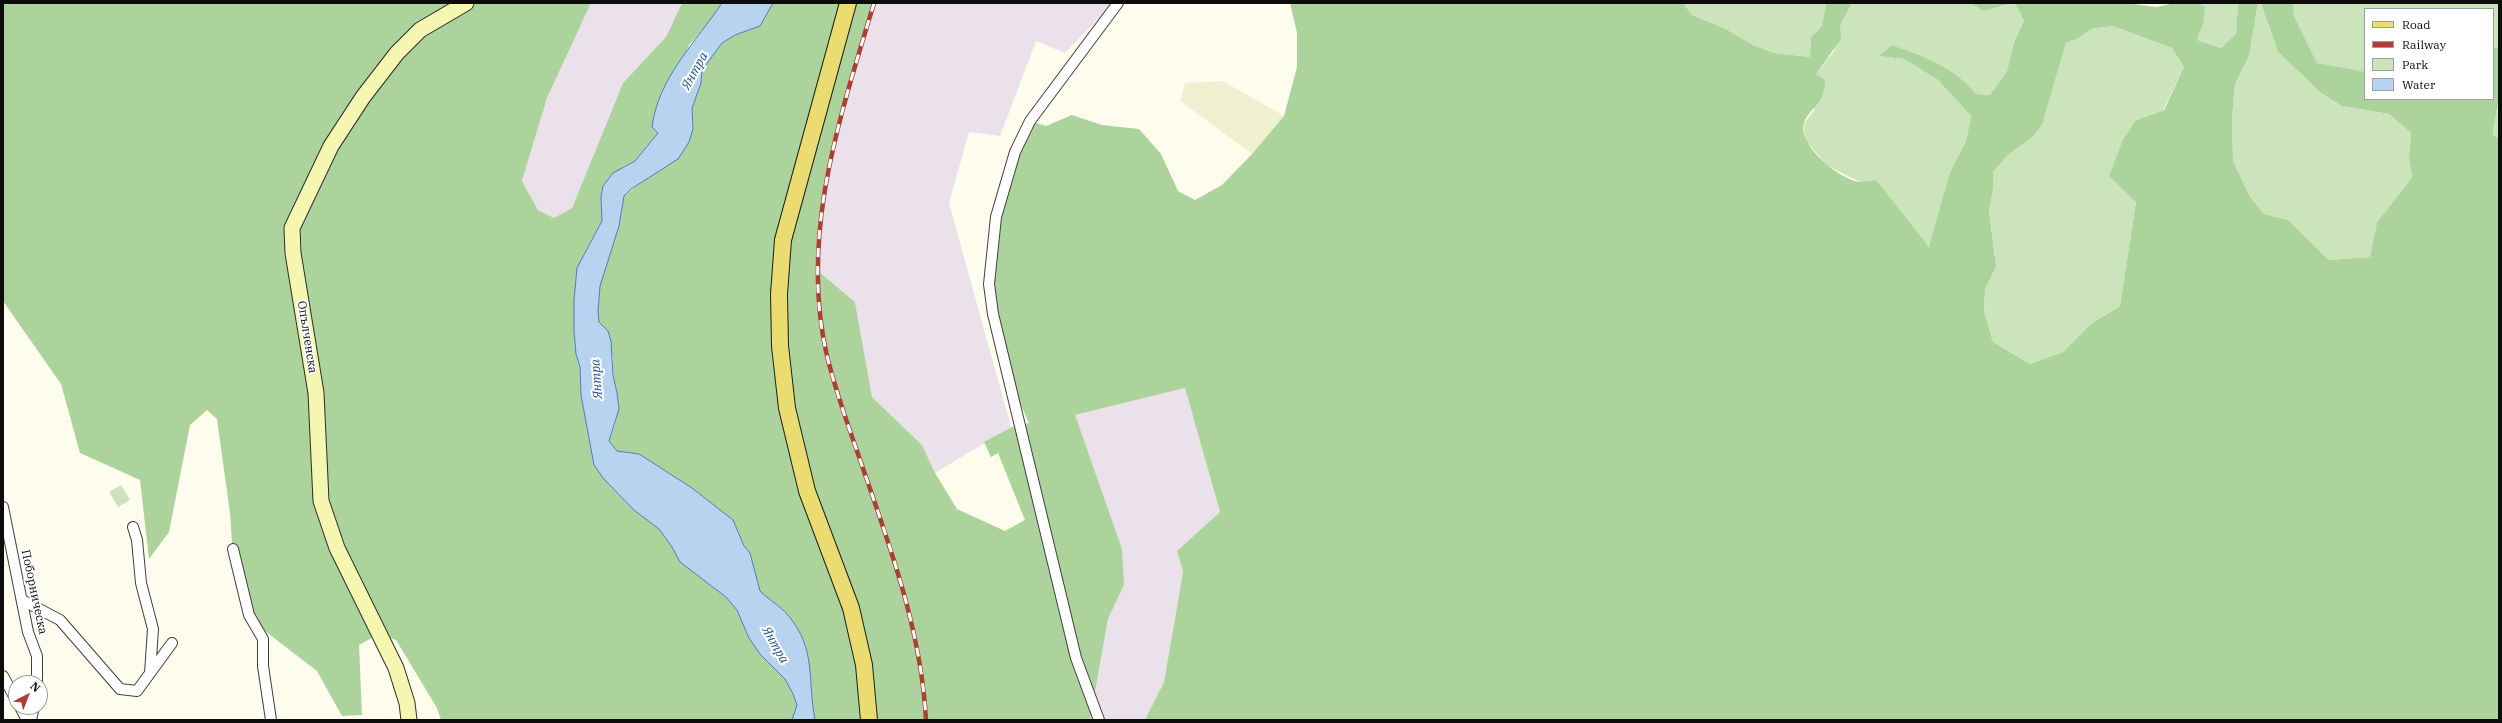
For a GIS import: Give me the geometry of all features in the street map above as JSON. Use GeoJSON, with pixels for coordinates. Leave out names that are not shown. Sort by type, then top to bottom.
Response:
{"type":"FeatureCollection","features":[{"type":"Feature","properties":{"kind":"main road"},"geometry":{"type":"LineString","coordinates":[[848,3],[783,240],[779,294],[780,346],[787,408],[808,491],[850,608],[863,658],[869,720]]}},
{"type":"Feature","properties":{"kind":"street","name":"Опълченска"},"geometry":{"type":"LineString","coordinates":[[409,720],[407,703],[396,668],[337,548],[321,500],[316,394],[293,253],[292,228],[331,146],[363,97],[398,53],[420,30],[466,3]]}},
{"type":"Feature","properties":{"kind":"street"},"geometry":{"type":"LineString","coordinates":[[1099,720],[1076,658],[993,314],[989,284],[996,217],[1015,152],[1030,121],[1118,3]]}},
{"type":"Feature","properties":{"kind":"street","name":"Поборническа"},"geometry":{"type":"LineString","coordinates":[[3,506],[28,632],[37,656],[37,675]]}},
{"type":"Feature","properties":{"kind":"street"},"geometry":{"type":"LineString","coordinates":[[133,527],[137,540],[141,583],[153,629],[150,673]]}},
{"type":"Feature","properties":{"kind":"street"},"geometry":{"type":"LineString","coordinates":[[233,549],[249,615],[263,639],[264,666],[271,720]]}},
{"type":"Feature","properties":{"kind":"street"},"geometry":{"type":"LineString","coordinates":[[22,600],[60,620],[120,689],[137,691],[172,643]]}},
{"type":"Feature","properties":{"kind":"street"},"geometry":{"type":"LineString","coordinates":[[3,676],[8,685]]}},
{"type":"Feature","properties":{"kind":"shaded area"},"geometry":{"type":"Polygon","coordinates":[[[591,3],[682,3],[666,37],[623,83],[572,208],[554,218],[538,210],[522,181],[547,98],[591,3]]]}},
{"type":"Feature","properties":{"kind":"shaded area"},"geometry":{"type":"Polygon","coordinates":[[[874,3],[1114,3],[1065,53],[1036,41],[1000,136],[969,132],[949,203],[1011,427],[935,473],[922,445],[872,397],[855,302],[818,271],[819,223],[836,130],[874,3]]]}},
{"type":"Feature","properties":{"kind":"shaded area"},"geometry":{"type":"Polygon","coordinates":[[[1185,388],[1220,512],[1177,551],[1183,572],[1164,682],[1145,720],[1090,720],[1108,619],[1124,585],[1075,415],[1185,388]]]}},
{"type":"Feature","properties":{"kind":"green space"},"geometry":{"type":"Polygon","coordinates":[[[3,3],[591,3],[547,98],[522,181],[538,210],[554,218],[572,208],[623,83],[666,37],[682,3],[722,3],[707,25],[689,45],[658,133],[635,161],[623,167],[601,197],[602,221],[584,254],[576,354],[580,367],[581,395],[591,449],[603,478],[634,510],[659,529],[672,547],[680,562],[726,597],[737,610],[749,638],[760,654],[785,679],[793,694],[797,705],[792,720],[441,720],[437,708],[396,640],[379,634],[359,645],[362,715],[342,716],[317,671],[261,628],[249,615],[233,557],[230,513],[217,419],[207,410],[190,425],[169,532],[149,559],[140,480],[80,453],[61,384],[3,301],[3,3]]]}},
{"type":"Feature","properties":{"kind":"green space"},"geometry":{"type":"Polygon","coordinates":[[[773,3],[875,3],[836,130],[825,182],[818,271],[855,302],[872,397],[922,445],[935,473],[957,509],[1005,531],[1025,520],[998,453],[991,457],[984,442],[1012,427],[1029,423],[1011,383],[989,284],[996,217],[1030,121],[1046,126],[1072,115],[1102,125],[1139,129],[1161,154],[1178,191],[1195,200],[1222,185],[1252,154],[1284,116],[1297,67],[1297,33],[1290,3],[1683,3],[1692,15],[1726,29],[1753,45],[1774,53],[1810,57],[1811,37],[1822,26],[1826,3],[1852,3],[1840,26],[1841,39],[1816,74],[1825,80],[1824,89],[1820,101],[1810,112],[1804,123],[1804,132],[1807,141],[1814,151],[1832,169],[1853,180],[1861,182],[1876,180],[1929,247],[1950,172],[1966,141],[1971,116],[1938,80],[1904,59],[1879,56],[1892,45],[1927,58],[1938,64],[1958,76],[1976,94],[1990,95],[2007,71],[2014,42],[2024,21],[2015,3],[2127,3],[2156,7],[2175,3],[2199,3],[2205,7],[2204,22],[2197,40],[2221,48],[2236,34],[2238,3],[2258,3],[2249,56],[2235,84],[2232,118],[2233,161],[2250,197],[2264,214],[2288,220],[2329,260],[2370,257],[2377,222],[2412,178],[2409,157],[2411,133],[2389,114],[2342,106],[2321,93],[2278,52],[2261,3],[2293,3],[2294,16],[2317,63],[2364,72],[2364,100],[2494,100],[2494,48],[2499,48],[2499,95],[2493,135],[2499,139],[2499,720],[1145,720],[1164,682],[1183,572],[1177,551],[1220,512],[1185,388],[1075,415],[1122,549],[1124,585],[1108,619],[1090,720],[815,720],[809,665],[803,640],[788,615],[760,591],[750,553],[744,546],[733,520],[692,488],[639,454],[617,451],[609,441],[615,424],[617,393],[613,375],[613,358],[599,322],[598,311],[600,286],[618,226],[624,196],[689,142],[693,129],[692,108],[701,83],[702,70],[722,43],[735,35],[760,26],[773,3]],[[2113,26],[2091,29],[2079,38],[2066,43],[2042,125],[2033,137],[2009,154],[1993,172],[1993,189],[1989,211],[1996,266],[1985,289],[1984,311],[1993,342],[2030,364],[2063,352],[2091,324],[2120,306],[2136,202],[2109,176],[2123,140],[2136,120],[2164,110],[2184,67],[2172,48],[2113,26]]]}},
{"type":"Feature","properties":{"kind":"green space"},"geometry":{"type":"Polygon","coordinates":[[[1683,3],[1826,3],[1822,26],[1811,37],[1810,57],[1774,53],[1753,45],[1726,29],[1692,15],[1683,3]]]}},
{"type":"Feature","properties":{"kind":"green space"},"geometry":{"type":"Polygon","coordinates":[[[1852,3],[1970,3],[1984,11],[2015,3],[2024,21],[2014,42],[2007,71],[1990,95],[1976,94],[1958,76],[1938,64],[1927,58],[1892,45],[1880,56],[1904,59],[1938,80],[1971,116],[1966,141],[1950,172],[1930,247],[1860,182],[1828,166],[1805,140],[1804,124],[1814,110],[1816,74],[1834,51],[1840,26],[1852,3]]]}},
{"type":"Feature","properties":{"kind":"green space"},"geometry":{"type":"Polygon","coordinates":[[[1970,3],[2013,3],[1984,11],[1970,3]]]}},
{"type":"Feature","properties":{"kind":"green space"},"geometry":{"type":"Polygon","coordinates":[[[2199,3],[2238,3],[2236,34],[2221,48],[2197,40],[2204,22],[2205,7],[2199,3]]]}},
{"type":"Feature","properties":{"kind":"green space"},"geometry":{"type":"Polygon","coordinates":[[[2258,3],[2261,3],[2278,52],[2321,93],[2342,106],[2389,114],[2411,133],[2409,157],[2412,178],[2377,222],[2370,257],[2329,260],[2288,220],[2264,214],[2250,197],[2233,161],[2232,118],[2235,84],[2249,56],[2258,3]]]}},
{"type":"Feature","properties":{"kind":"green space"},"geometry":{"type":"Polygon","coordinates":[[[2293,3],[2499,3],[2499,48],[2494,48],[2494,8],[2364,8],[2364,72],[2361,73],[2317,63],[2294,16],[2293,3]]]}},
{"type":"Feature","properties":{"kind":"green space"},"geometry":{"type":"Polygon","coordinates":[[[2113,26],[2172,48],[2184,67],[2163,110],[2136,120],[2136,202],[2120,306],[2091,324],[2063,352],[2030,364],[1993,342],[1984,311],[1985,289],[1995,255],[1989,211],[1993,189],[1993,172],[2009,154],[2033,137],[2042,125],[2066,43],[2079,38],[2091,29],[2113,26]]]}},
{"type":"Feature","properties":{"kind":"green space"},"geometry":{"type":"Polygon","coordinates":[[[1223,81],[1284,116],[1252,154],[1180,101],[1185,83],[1223,81]]]}},
{"type":"Feature","properties":{"kind":"green space"},"geometry":{"type":"Polygon","coordinates":[[[2499,95],[2499,139],[2493,135],[2499,95]]]}},
{"type":"Feature","properties":{"kind":"green space"},"geometry":{"type":"Polygon","coordinates":[[[121,485],[130,500],[118,507],[109,492],[121,485]]]}},
{"type":"Feature","properties":{"kind":"water","name":"Янтра"},"geometry":{"type":"Polygon","coordinates":[[[722,3],[773,3],[760,26],[735,35],[722,43],[702,70],[701,83],[692,108],[693,129],[689,142],[678,159],[631,189],[624,196],[619,226],[600,286],[598,311],[599,322],[608,331],[611,341],[613,375],[619,409],[609,441],[617,451],[639,454],[692,488],[733,520],[744,546],[750,553],[760,591],[788,615],[803,640],[809,665],[815,720],[792,720],[797,705],[793,694],[785,679],[760,654],[749,638],[737,610],[726,597],[680,562],[672,547],[659,529],[634,510],[603,478],[594,465],[581,395],[580,367],[576,354],[574,331],[574,300],[577,268],[602,221],[601,197],[603,186],[613,173],[635,161],[658,133],[652,127],[662,92],[680,61],[722,3]]]}},
{"type":"Feature","properties":{"kind":"railway"},"geometry":{"type":"LineString","coordinates":[[874,3],[848,89],[827,177],[821,221],[818,266],[820,311],[827,356],[834,380],[891,550],[910,617],[923,685],[926,720]]}}]}
